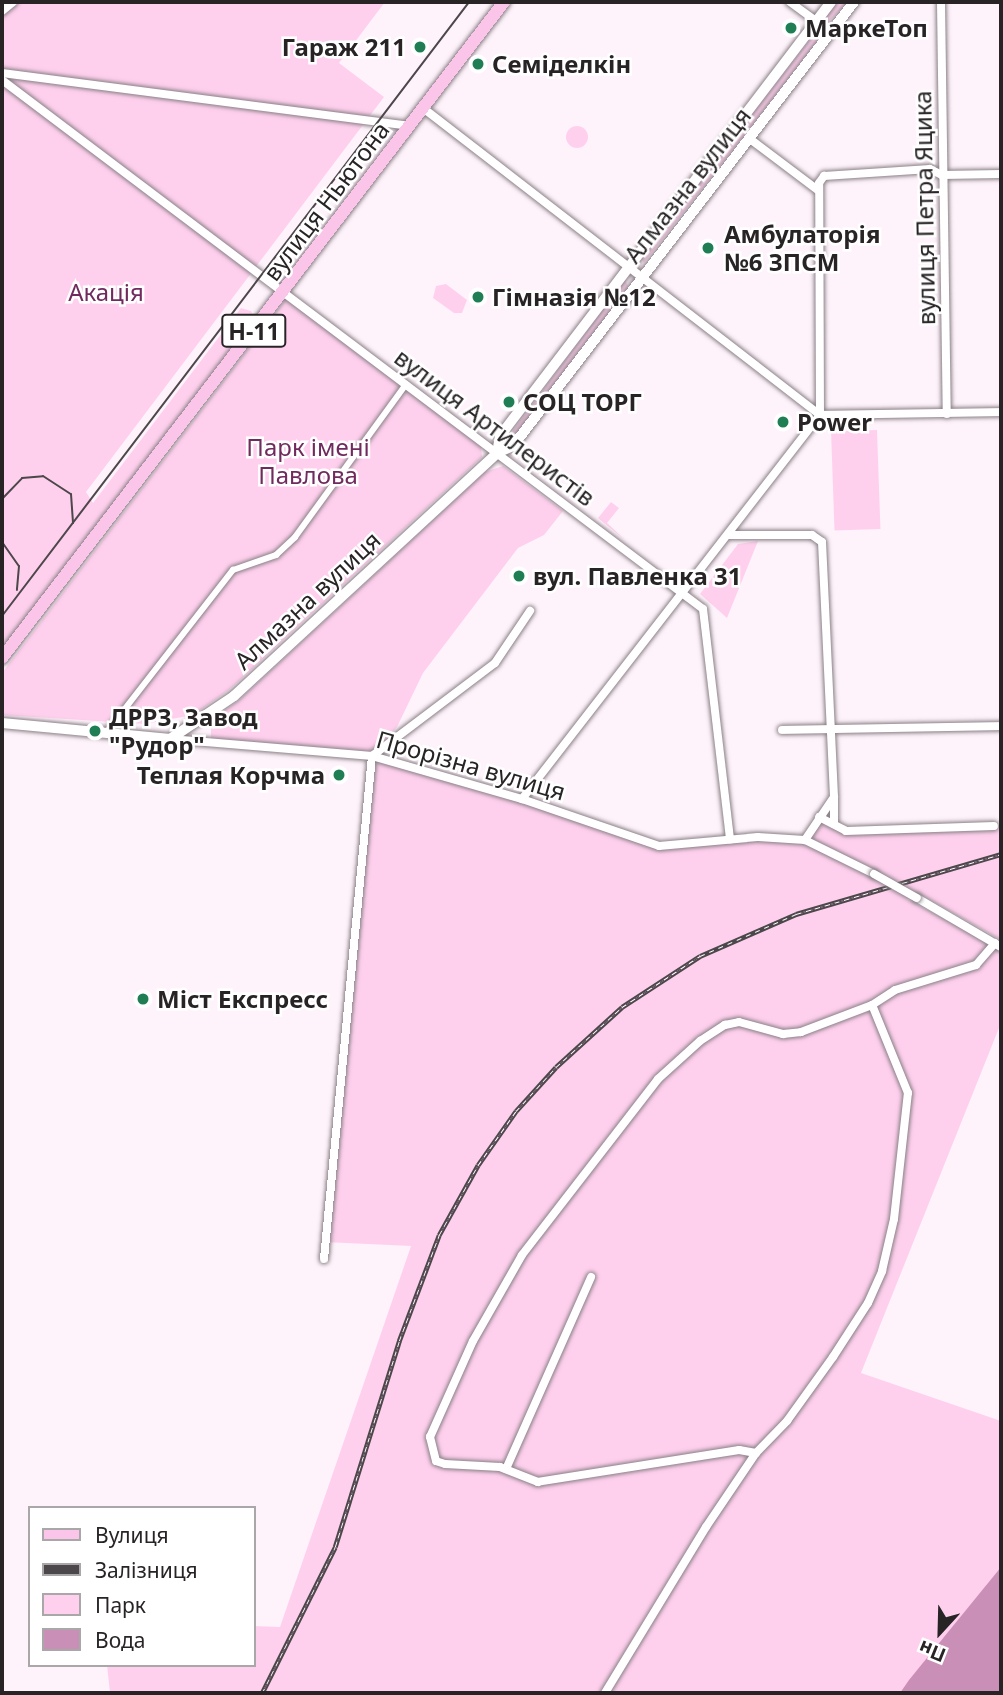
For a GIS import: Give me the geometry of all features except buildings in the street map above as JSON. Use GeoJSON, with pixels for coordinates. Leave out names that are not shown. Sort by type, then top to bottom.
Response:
{"type":"FeatureCollection","features":[{"type":"Feature","properties":{"kind":"main road","name":"вулиця Ньютона"},"geometry":{"type":"LineString","coordinates":[[2,658],[504,2]]}},
{"type":"Feature","properties":{"kind":"street"},"geometry":{"type":"LineString","coordinates":[[2,11],[13,2]]}},
{"type":"Feature","properties":{"kind":"street"},"geometry":{"type":"LineString","coordinates":[[790,2],[831,32]]}},
{"type":"Feature","properties":{"kind":"street","name":"Алмазна вулиця"},"geometry":{"type":"LineString","coordinates":[[497,453],[500,436],[831,2]]}},
{"type":"Feature","properties":{"kind":"street","name":"Алмазна вулиця"},"geometry":{"type":"LineString","coordinates":[[170,739],[234,696],[497,453],[513,446],[854,2]]}},
{"type":"Feature","properties":{"kind":"street","name":"вулиця Петра Яцика"},"geometry":{"type":"LineString","coordinates":[[941,2],[947,414]]}},
{"type":"Feature","properties":{"kind":"street"},"geometry":{"type":"LineString","coordinates":[[2,73],[409,126]]}},
{"type":"Feature","properties":{"kind":"street","name":"вулиця Артилеристів"},"geometry":{"type":"LineString","coordinates":[[2,80],[703,608],[730,839]]}},
{"type":"Feature","properties":{"kind":"street"},"geometry":{"type":"LineString","coordinates":[[423,108],[630,265],[820,415],[1001,412]]}},
{"type":"Feature","properties":{"kind":"street"},"geometry":{"type":"LineString","coordinates":[[750,139],[819,191]]}},
{"type":"Feature","properties":{"kind":"street"},"geometry":{"type":"LineString","coordinates":[[522,799],[820,415],[819,183],[829,173],[930,169],[942,175],[1001,174]]}},
{"type":"Feature","properties":{"kind":"street"},"geometry":{"type":"LineString","coordinates":[[106,733],[233,570],[276,555],[295,537],[406,384]]}},
{"type":"Feature","properties":{"kind":"street"},"geometry":{"type":"LineString","coordinates":[[728,535],[820,538],[834,824]]}},
{"type":"Feature","properties":{"kind":"street"},"geometry":{"type":"LineString","coordinates":[[324,1259],[372,756],[495,663],[530,611]]}},
{"type":"Feature","properties":{"kind":"street","name":"Прорізна вулиця"},"geometry":{"type":"LineString","coordinates":[[2,723],[372,756],[522,799],[659,846],[730,839],[805,840],[874,874],[998,945]]}},
{"type":"Feature","properties":{"kind":"street"},"geometry":{"type":"LineString","coordinates":[[782,730],[1001,726]]}},
{"type":"Feature","properties":{"kind":"street"},"geometry":{"type":"LineString","coordinates":[[805,840],[834,797]]}},
{"type":"Feature","properties":{"kind":"street"},"geometry":{"type":"LineString","coordinates":[[819,817],[846,831],[994,826]]}},
{"type":"Feature","properties":{"kind":"street"},"geometry":{"type":"LineString","coordinates":[[756,1454],[739,1450],[538,1482],[506,1469],[436,1461],[430,1437],[479,1331],[522,1255],[565,1194],[658,1079],[725,1025],[751,1023],[793,1034],[872,1005],[895,990],[976,965],[998,945]]}},
{"type":"Feature","properties":{"kind":"street"},"geometry":{"type":"LineString","coordinates":[[605,1693],[651,1612],[756,1454],[787,1420],[833,1357],[868,1303],[882,1271],[894,1219],[908,1093],[872,1005]]}},
{"type":"Feature","properties":{"kind":"street"},"geometry":{"type":"LineString","coordinates":[[506,1469],[591,1277]]}},
{"type":"Feature","properties":{"kind":"green space","name":"Акація"},"geometry":{"type":"Polygon","coordinates":[[[2,2],[385,2],[339,63],[384,97],[86,492],[93,503],[241,308],[251,311],[257,322],[2,651],[2,2]]]}},
{"type":"Feature","properties":{"kind":"green space"},"geometry":{"type":"Polygon","coordinates":[[[836,2],[848,2],[827,23],[824,18],[836,2]]]}},
{"type":"Feature","properties":{"kind":"green space"},"geometry":{"type":"Polygon","coordinates":[[[819,28],[824,33],[644,263],[641,257],[819,28]]]}},
{"type":"Feature","properties":{"kind":"green space"},"geometry":{"type":"Polygon","coordinates":[[[577,126],[587,133],[588,137],[581,147],[577,148],[567,141],[566,137],[573,127],[577,126]]]}},
{"type":"Feature","properties":{"kind":"green space"},"geometry":{"type":"Polygon","coordinates":[[[625,280],[629,288],[512,441],[506,440],[625,280]]]}},
{"type":"Feature","properties":{"kind":"green space"},"geometry":{"type":"Polygon","coordinates":[[[446,284],[467,300],[462,313],[454,313],[433,298],[436,286],[446,284]]]}},
{"type":"Feature","properties":{"kind":"green space","name":"Парк імені Павлова"},"geometry":{"type":"Polygon","coordinates":[[[286,299],[481,446],[482,457],[229,690],[193,715],[145,724],[2,715],[2,673],[286,299]]]}},
{"type":"Feature","properties":{"kind":"green space"},"geometry":{"type":"Polygon","coordinates":[[[877,430],[880,529],[834,531],[831,432],[877,430]]]}},
{"type":"Feature","properties":{"kind":"green space"},"geometry":{"type":"Polygon","coordinates":[[[503,466],[563,511],[544,535],[518,548],[423,673],[397,727],[373,756],[659,846],[730,839],[804,840],[819,817],[846,831],[1001,826],[1001,940],[920,894],[907,899],[1001,950],[1001,1023],[861,1373],[1001,1421],[1001,1567],[900,1693],[110,1693],[107,1667],[256,1667],[256,1626],[280,1627],[411,1246],[324,1242],[372,756],[211,743],[211,727],[215,717],[238,701],[485,472],[503,466]]]}},
{"type":"Feature","properties":{"kind":"green space"},"geometry":{"type":"Polygon","coordinates":[[[611,502],[619,508],[607,523],[625,540],[598,518],[611,502]]]}},
{"type":"Feature","properties":{"kind":"green space"},"geometry":{"type":"Polygon","coordinates":[[[758,541],[727,618],[700,594],[738,544],[758,541]]]}},
{"type":"Feature","properties":{"kind":"water"},"geometry":{"type":"Polygon","coordinates":[[[1001,1567],[1001,1693],[900,1693],[909,1680],[1001,1567]]]}},
{"type":"Feature","properties":{"kind":"tram line"},"geometry":{"type":"LineString","coordinates":[[2,616],[469,2]]}},
{"type":"Feature","properties":{"kind":"tram line"},"geometry":{"type":"LineString","coordinates":[[2,499],[22,478],[43,476],[71,494],[73,523]]}},
{"type":"Feature","properties":{"kind":"tram line"},"geometry":{"type":"LineString","coordinates":[[2,542],[19,566],[17,590]]}},
{"type":"Feature","properties":{"kind":"railway"},"geometry":{"type":"LineString","coordinates":[[262,1693],[335,1547],[399,1341],[439,1235],[478,1165],[516,1111],[556,1067],[622,1007],[700,956],[796,914],[1001,854]]}},
{"type":"Feature","properties":{"kind":"place","name":"МаркеТоп"},"geometry":{"type":"Point","coordinates":[791,28]}},
{"type":"Feature","properties":{"kind":"place","name":"Гараж 211"},"geometry":{"type":"Point","coordinates":[420,47]}},
{"type":"Feature","properties":{"kind":"place","name":"Семіделкін"},"geometry":{"type":"Point","coordinates":[478,64]}},
{"type":"Feature","properties":{"kind":"place","name":"Амбулаторія №6 ЗПСМ"},"geometry":{"type":"Point","coordinates":[708,248]}},
{"type":"Feature","properties":{"kind":"place","name":"Гімназія №12"},"geometry":{"type":"Point","coordinates":[478,297]}},
{"type":"Feature","properties":{"kind":"place","name":"СОЦ ТОРГ"},"geometry":{"type":"Point","coordinates":[509,402]}},
{"type":"Feature","properties":{"kind":"place","name":"Power"},"geometry":{"type":"Point","coordinates":[783,422]}},
{"type":"Feature","properties":{"kind":"place","name":"вул. Павленка 31"},"geometry":{"type":"Point","coordinates":[519,576]}},
{"type":"Feature","properties":{"kind":"place","name":"ДРРЗ, Завод \"Рудор\""},"geometry":{"type":"Point","coordinates":[95,731]}},
{"type":"Feature","properties":{"kind":"place","name":"Теплая Корчма"},"geometry":{"type":"Point","coordinates":[339,775]}},
{"type":"Feature","properties":{"kind":"place","name":"Міст Експресс"},"geometry":{"type":"Point","coordinates":[143,999]}}]}
